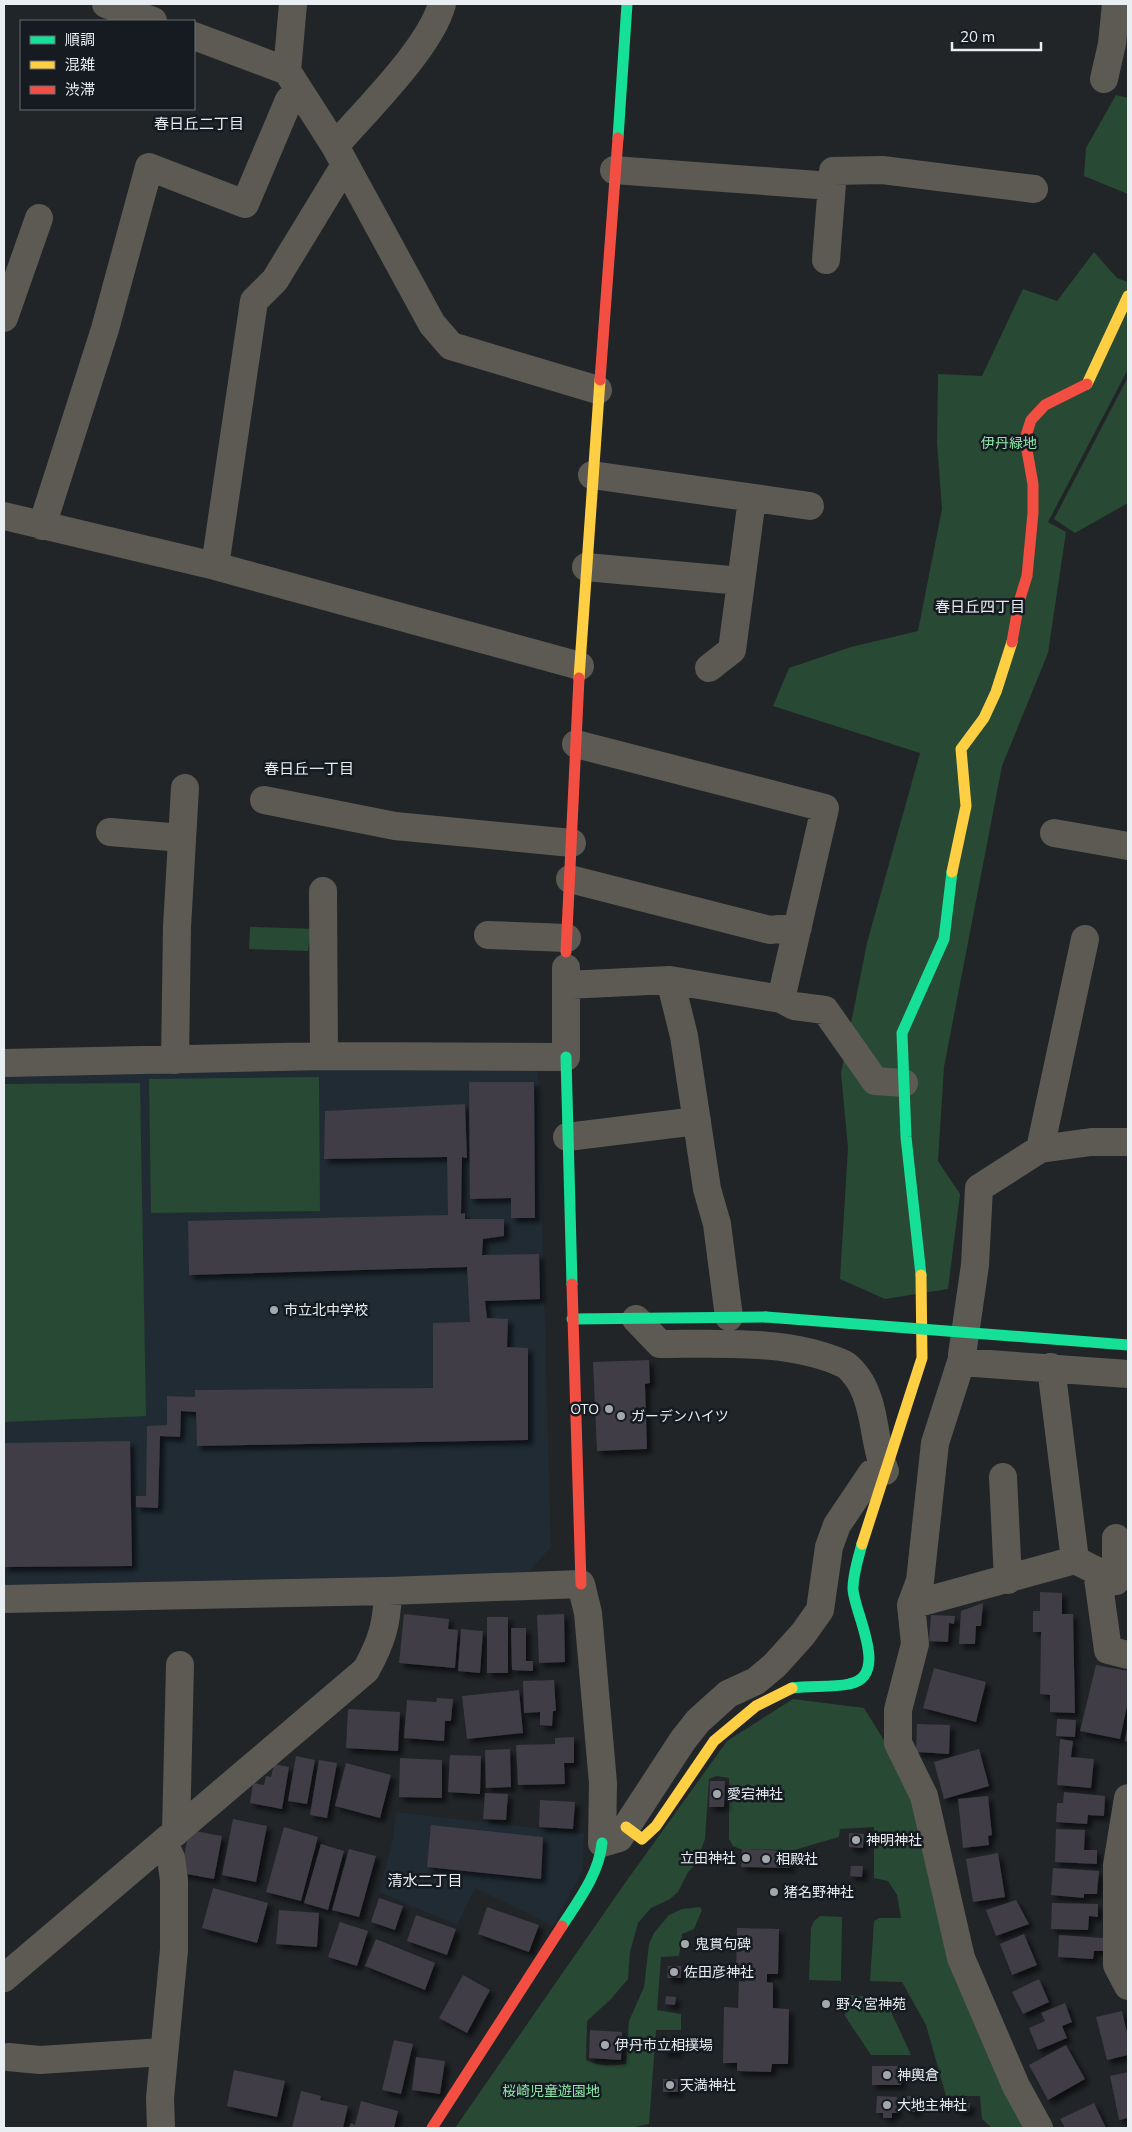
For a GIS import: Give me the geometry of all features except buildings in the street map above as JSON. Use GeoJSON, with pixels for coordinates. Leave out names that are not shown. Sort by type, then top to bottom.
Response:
{"type":"FeatureCollection","features":[{"type":"Feature","properties":{"kind":"street"},"geometry":{"type":"LineString","coordinates":[[106,4],[150,20]]}},
{"type":"Feature","properties":{"kind":"street"},"geometry":{"type":"LineString","coordinates":[[42,526],[106,328],[149,167],[245,204],[288,100],[293,82],[293,4]]}},
{"type":"Feature","properties":{"kind":"street"},"geometry":{"type":"LineString","coordinates":[[215,566],[254,301],[274,280],[340,156],[438,18],[442,4]]}},
{"type":"Feature","properties":{"kind":"street"},"geometry":{"type":"LineString","coordinates":[[432,2128],[589,1884],[601,1855],[603,1783],[588,1613],[581,1584],[576,1498],[567,1137],[566,985],[576,744],[586,566],[627,4]]}},
{"type":"Feature","properties":{"kind":"street"},"geometry":{"type":"LineString","coordinates":[[1104,80],[1112,44],[1116,4]]}},
{"type":"Feature","properties":{"kind":"street"},"geometry":{"type":"LineString","coordinates":[[195,36],[293,82],[340,156],[432,324],[451,346],[598,390]]}},
{"type":"Feature","properties":{"kind":"street"},"geometry":{"type":"LineString","coordinates":[[614,170],[832,186]]}},
{"type":"Feature","properties":{"kind":"street"},"geometry":{"type":"LineString","coordinates":[[826,260],[833,171],[882,170],[1007,177],[1034,189]]}},
{"type":"Feature","properties":{"kind":"street"},"geometry":{"type":"LineString","coordinates":[[4,318],[39,218]]}},
{"type":"Feature","properties":{"kind":"street"},"geometry":{"type":"LineString","coordinates":[[626,1827],[642,1839],[682,1791],[714,1741],[756,1706],[790,1688],[810,1685],[850,1684],[861,1680],[868,1670],[868,1638],[855,1604],[853,1588],[855,1568],[868,1520],[922,1358],[923,1292],[906,1137],[902,1033],[944,939],[950,878],[966,806],[961,750],[984,718],[996,692],[1012,644],[1019,602],[1027,576],[1034,484],[1025,439],[1031,420],[1045,404],[1088,384],[1128,296]]}},
{"type":"Feature","properties":{"kind":"street"},"geometry":{"type":"LineString","coordinates":[[592,475],[810,506]]}},
{"type":"Feature","properties":{"kind":"street"},"geometry":{"type":"LineString","coordinates":[[709,668],[732,650],[752,499]]}},
{"type":"Feature","properties":{"kind":"street"},"geometry":{"type":"LineString","coordinates":[[4,516],[215,566],[580,666]]}},
{"type":"Feature","properties":{"kind":"street"},"geometry":{"type":"LineString","coordinates":[[586,566],[741,581]]}},
{"type":"Feature","properties":{"kind":"street"},"geometry":{"type":"LineString","coordinates":[[576,744],[825,808],[781,999]]}},
{"type":"Feature","properties":{"kind":"street"},"geometry":{"type":"LineString","coordinates":[[174,1060],[177,927],[186,788]]}},
{"type":"Feature","properties":{"kind":"street"},"geometry":{"type":"LineString","coordinates":[[264,800],[395,826],[572,843]]}},
{"type":"Feature","properties":{"kind":"street"},"geometry":{"type":"LineString","coordinates":[[110,832],[182,838]]}},
{"type":"Feature","properties":{"kind":"street"},"geometry":{"type":"LineString","coordinates":[[1054,832],[1086,847],[1128,846]]}},
{"type":"Feature","properties":{"kind":"street"},"geometry":{"type":"LineString","coordinates":[[570,879],[770,930],[798,928]]}},
{"type":"Feature","properties":{"kind":"street"},"geometry":{"type":"LineString","coordinates":[[323,891],[324,1056]]}},
{"type":"Feature","properties":{"kind":"street"},"geometry":{"type":"LineString","coordinates":[[488,936],[567,945]]}},
{"type":"Feature","properties":{"kind":"street"},"geometry":{"type":"LineString","coordinates":[[1040,1149],[1085,939]]}},
{"type":"Feature","properties":{"kind":"street"},"geometry":{"type":"LineString","coordinates":[[566,985],[670,980],[781,999],[794,1006],[826,1010],[875,1081],[904,1084]]}},
{"type":"Feature","properties":{"kind":"street"},"geometry":{"type":"LineString","coordinates":[[670,980],[684,1036],[707,1189],[717,1224],[728,1317]]}},
{"type":"Feature","properties":{"kind":"street"},"geometry":{"type":"LineString","coordinates":[[4,1063],[324,1056],[566,1057]]}},
{"type":"Feature","properties":{"kind":"street"},"geometry":{"type":"LineString","coordinates":[[567,1137],[697,1121]]}},
{"type":"Feature","properties":{"kind":"street"},"geometry":{"type":"LineString","coordinates":[[1039,2128],[1016,2086],[961,1958],[924,1796],[898,1743],[898,1710],[915,1644],[911,1605],[920,1581],[935,1443],[961,1362],[975,1265],[979,1188],[1040,1149],[1091,1142],[1128,1142]]}},
{"type":"Feature","properties":{"kind":"street"},"geometry":{"type":"LineString","coordinates":[[572,1319],[766,1317],[1128,1345]]}},
{"type":"Feature","properties":{"kind":"street"},"geometry":{"type":"LineString","coordinates":[[636,1319],[660,1344],[758,1344],[807,1353],[846,1364],[863,1386],[878,1453],[885,1471]]}},
{"type":"Feature","properties":{"kind":"street"},"geometry":{"type":"LineString","coordinates":[[961,1362],[1128,1374]]}},
{"type":"Feature","properties":{"kind":"street"},"geometry":{"type":"LineString","coordinates":[[1051,1367],[1076,1560]]}},
{"type":"Feature","properties":{"kind":"street"},"geometry":{"type":"LineString","coordinates":[[602,1843],[619,1838],[683,1740],[698,1722],[728,1694],[762,1676],[785,1655],[803,1634],[820,1610],[829,1547],[840,1519],[872,1473],[885,1471]]}},
{"type":"Feature","properties":{"kind":"street"},"geometry":{"type":"LineString","coordinates":[[1003,1477],[1008,1580]]}},
{"type":"Feature","properties":{"kind":"street"},"geometry":{"type":"LineString","coordinates":[[1099,1584],[1116,1580],[1116,1538]]}},
{"type":"Feature","properties":{"kind":"street"},"geometry":{"type":"LineString","coordinates":[[911,1605],[1076,1560],[1097,1571],[1108,1650],[1128,1655]]}},
{"type":"Feature","properties":{"kind":"street"},"geometry":{"type":"LineString","coordinates":[[4,1599],[388,1591],[581,1584]]}},
{"type":"Feature","properties":{"kind":"street"},"geometry":{"type":"LineString","coordinates":[[4,1978],[366,1670],[381,1643],[387,1620],[388,1591]]}},
{"type":"Feature","properties":{"kind":"street"},"geometry":{"type":"LineString","coordinates":[[162,2128],[160,2098],[163,2052],[174,1950],[174,1880],[170,1838],[180,1665]]}},
{"type":"Feature","properties":{"kind":"street"},"geometry":{"type":"LineString","coordinates":[[1128,1798],[1117,1865],[1117,1965],[1128,1986]]}},
{"type":"Feature","properties":{"kind":"street"},"geometry":{"type":"LineString","coordinates":[[8,2057],[40,2060],[163,2052]]}},
{"type":"Feature","properties":{"kind":"shaded area","name":"市立北中学校"},"geometry":{"type":"Polygon","coordinates":[[[538,1067],[551,1547],[528,1573],[4,1589],[4,1074],[538,1067]]]}},
{"type":"Feature","properties":{"kind":"shaded area"},"geometry":{"type":"Polygon","coordinates":[[[396,1812],[584,1834],[583,1870],[553,1926],[475,1888],[457,1925],[379,1892],[392,1842],[396,1812]]]}},
{"type":"Feature","properties":{"kind":"green space"},"geometry":{"type":"Polygon","coordinates":[[[1116,95],[1128,98],[1128,194],[1084,176],[1086,148],[1116,95]]]}},
{"type":"Feature","properties":{"kind":"green space","name":"伊丹緑地"},"geometry":{"type":"Polygon","coordinates":[[[1094,252],[1117,278],[1128,282],[1128,369],[1048,522],[1066,532],[1048,653],[1002,766],[944,1067],[938,1161],[960,1194],[948,1289],[885,1299],[840,1279],[848,1148],[841,1073],[867,943],[920,753],[773,706],[789,668],[851,647],[918,631],[942,509],[937,443],[938,374],[982,376],[1023,289],[1057,301],[1094,252]]]}},
{"type":"Feature","properties":{"kind":"green space"},"geometry":{"type":"Polygon","coordinates":[[[1128,377],[1128,503],[1075,533],[1054,519],[1128,377]]]}},
{"type":"Feature","properties":{"kind":"green space"},"geometry":{"type":"Polygon","coordinates":[[[250,927],[319,929],[319,943],[309,943],[308,951],[249,949],[250,927]]]}},
{"type":"Feature","properties":{"kind":"green space"},"geometry":{"type":"Polygon","coordinates":[[[319,1077],[320,1211],[151,1213],[149,1079],[319,1077]]]}},
{"type":"Feature","properties":{"kind":"green space"},"geometry":{"type":"Polygon","coordinates":[[[140,1083],[146,1416],[4,1422],[4,1084],[140,1083]]]}},
{"type":"Feature","properties":{"kind":"green space","name":"桜崎児童遊園地"},"geometry":{"type":"Polygon","coordinates":[[[793,1699],[864,1708],[890,1750],[928,1835],[1032,2128],[992,2128],[982,2119],[980,2096],[946,2096],[926,2025],[902,1982],[870,1981],[874,1921],[879,1918],[901,1918],[897,1895],[888,1881],[874,1878],[874,1827],[840,1829],[839,1837],[794,1850],[740,1849],[733,1846],[729,1839],[729,1778],[717,1776],[709,1779],[705,1839],[696,1864],[688,1872],[678,1892],[670,1899],[651,1908],[638,1923],[630,1952],[628,1979],[611,1999],[587,2021],[586,2060],[606,2065],[626,2064],[629,2021],[644,1987],[649,1944],[654,1933],[669,1915],[682,1909],[700,1907],[702,1910],[694,1929],[682,1934],[679,1956],[661,1957],[657,2010],[681,2014],[681,2030],[656,2030],[649,2124],[635,2127],[608,2128],[455,2128],[625,1883],[727,1741],[793,1699]]]}},
{"type":"Feature","properties":{"kind":"green space"},"geometry":{"type":"Polygon","coordinates":[[[820,1916],[842,1917],[841,1981],[809,1980],[811,1928],[814,1921],[820,1916]]]}},
{"type":"Feature","properties":{"kind":"green space"},"geometry":{"type":"Polygon","coordinates":[[[846,1995],[877,1997],[887,2003],[911,2055],[871,2055],[845,2016],[846,1995]]]}},
{"type":"Feature","properties":{"kind":"traffic: fast"},"geometry":{"type":"LineString","coordinates":[[618,138],[627,4]]}},
{"type":"Feature","properties":{"kind":"traffic: fast"},"geometry":{"type":"LineString","coordinates":[[921,1275],[906,1137],[902,1033],[944,939],[952,872]]}},
{"type":"Feature","properties":{"kind":"traffic: fast"},"geometry":{"type":"LineString","coordinates":[[566,1057],[572,1284]]}},
{"type":"Feature","properties":{"kind":"traffic: fast"},"geometry":{"type":"LineString","coordinates":[[572,1319],[766,1317]]}},
{"type":"Feature","properties":{"kind":"traffic: fast"},"geometry":{"type":"LineString","coordinates":[[766,1317],[1128,1345]]}},
{"type":"Feature","properties":{"kind":"traffic: fast"},"geometry":{"type":"LineString","coordinates":[[792,1688],[849,1684],[861,1679],[867,1669],[869,1657],[867,1642],[853,1589],[862,1544]]}},
{"type":"Feature","properties":{"kind":"traffic: fast"},"geometry":{"type":"LineString","coordinates":[[562,1926],[581,1897],[597,1866],[602,1843]]}},
{"type":"Feature","properties":{"kind":"traffic: slow"},"geometry":{"type":"LineString","coordinates":[[1087,384],[1128,296]]}},
{"type":"Feature","properties":{"kind":"traffic: slow"},"geometry":{"type":"LineString","coordinates":[[579,678],[600,380]]}},
{"type":"Feature","properties":{"kind":"traffic: slow"},"geometry":{"type":"LineString","coordinates":[[952,872],[966,806],[961,749],[984,718],[996,692],[1012,642]]}},
{"type":"Feature","properties":{"kind":"traffic: slow"},"geometry":{"type":"LineString","coordinates":[[862,1544],[922,1358],[921,1275]]}},
{"type":"Feature","properties":{"kind":"traffic: slow"},"geometry":{"type":"LineString","coordinates":[[626,1827],[642,1839],[656,1826],[714,1741],[756,1706],[792,1688]]}},
{"type":"Feature","properties":{"kind":"traffic: jam"},"geometry":{"type":"LineString","coordinates":[[600,380],[618,138]]}},
{"type":"Feature","properties":{"kind":"traffic: jam"},"geometry":{"type":"LineString","coordinates":[[1012,642],[1019,602],[1027,576],[1033,513],[1033,484],[1025,439],[1031,420],[1045,405],[1087,384]]}},
{"type":"Feature","properties":{"kind":"traffic: jam"},"geometry":{"type":"LineString","coordinates":[[566,952],[579,678]]}},
{"type":"Feature","properties":{"kind":"traffic: jam"},"geometry":{"type":"LineString","coordinates":[[572,1284],[581,1584]]}},
{"type":"Feature","properties":{"kind":"traffic: jam"},"geometry":{"type":"LineString","coordinates":[[432,2128],[562,1926]]}},
{"type":"Feature","properties":{"kind":"place","name":"市立北中学校"},"geometry":{"type":"Point","coordinates":[274,1310]}},
{"type":"Feature","properties":{"kind":"place","name":"OTO"},"geometry":{"type":"Point","coordinates":[609,1409]}},
{"type":"Feature","properties":{"kind":"place","name":"ガーデンハイツ"},"geometry":{"type":"Point","coordinates":[621,1416]}},
{"type":"Feature","properties":{"kind":"place","name":"愛宕神社"},"geometry":{"type":"Point","coordinates":[717,1794]}},
{"type":"Feature","properties":{"kind":"place","name":"神明神社"},"geometry":{"type":"Point","coordinates":[856,1840]}},
{"type":"Feature","properties":{"kind":"place","name":"立田神社"},"geometry":{"type":"Point","coordinates":[746,1858]}},
{"type":"Feature","properties":{"kind":"place","name":"相殿社"},"geometry":{"type":"Point","coordinates":[766,1859]}},
{"type":"Feature","properties":{"kind":"place","name":"猪名野神社"},"geometry":{"type":"Point","coordinates":[774,1892]}},
{"type":"Feature","properties":{"kind":"place","name":"鬼貫句碑"},"geometry":{"type":"Point","coordinates":[685,1944]}},
{"type":"Feature","properties":{"kind":"place","name":"佐田彦神社"},"geometry":{"type":"Point","coordinates":[674,1972]}},
{"type":"Feature","properties":{"kind":"place","name":"野々宮神苑"},"geometry":{"type":"Point","coordinates":[826,2004]}},
{"type":"Feature","properties":{"kind":"place","name":"伊丹市立相撲場"},"geometry":{"type":"Point","coordinates":[605,2045]}},
{"type":"Feature","properties":{"kind":"place","name":"神輿倉"},"geometry":{"type":"Point","coordinates":[887,2075]}},
{"type":"Feature","properties":{"kind":"place","name":"天満神社"},"geometry":{"type":"Point","coordinates":[670,2085]}},
{"type":"Feature","properties":{"kind":"place","name":"大地主神社"},"geometry":{"type":"Point","coordinates":[887,2105]}},
{"type":"Feature","properties":{"kind":"district","name":"春日丘二丁目"},"geometry":{"type":"Point","coordinates":[199,123]}},
{"type":"Feature","properties":{"kind":"district","name":"春日丘四丁目"},"geometry":{"type":"Point","coordinates":[980,606]}},
{"type":"Feature","properties":{"kind":"district","name":"春日丘一丁目"},"geometry":{"type":"Point","coordinates":[309,768]}},
{"type":"Feature","properties":{"kind":"district","name":"清水二丁目"},"geometry":{"type":"Point","coordinates":[425,1880]}}]}
